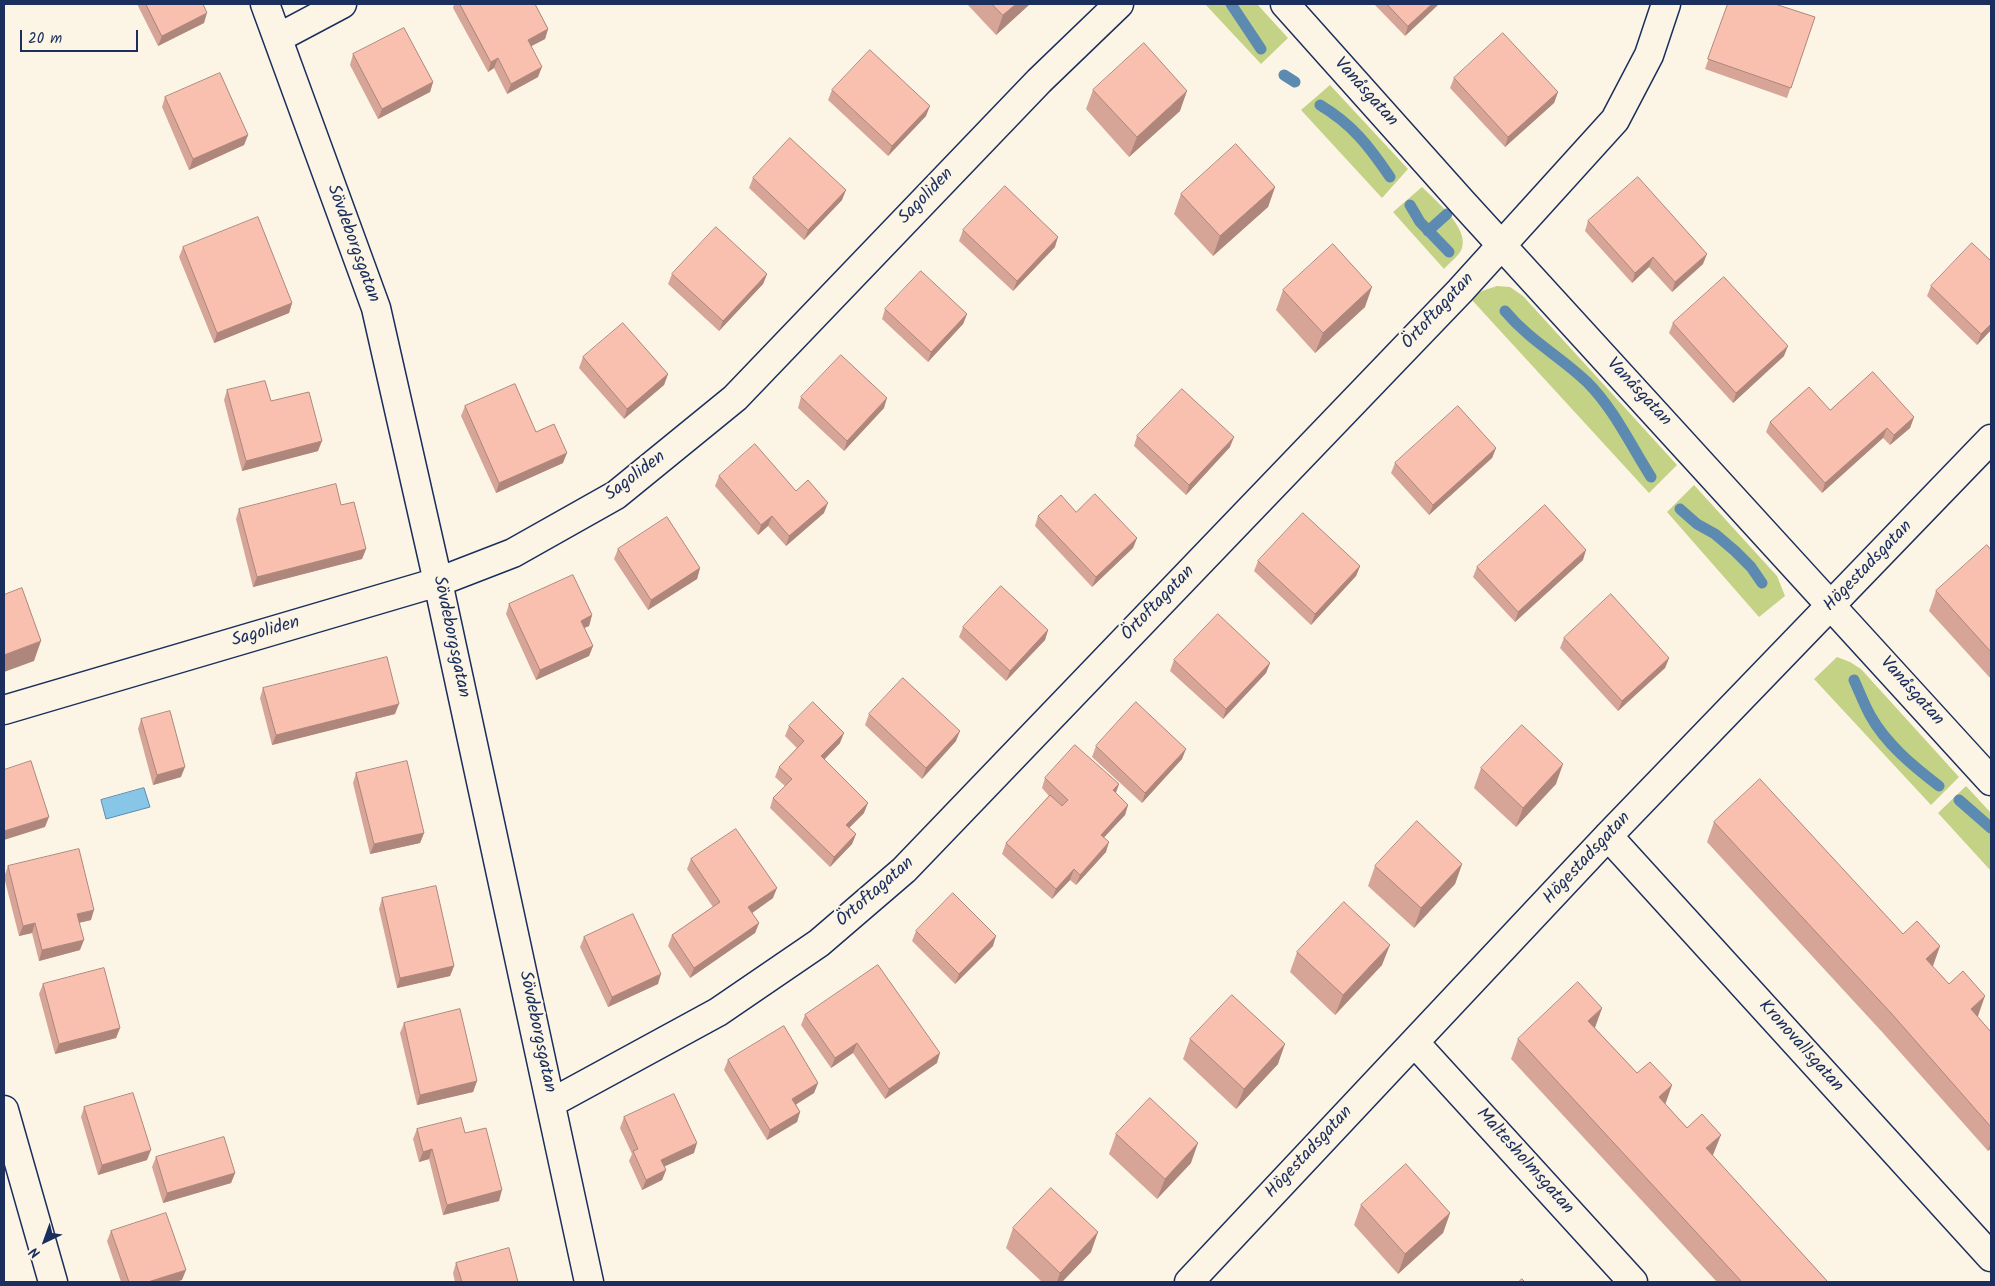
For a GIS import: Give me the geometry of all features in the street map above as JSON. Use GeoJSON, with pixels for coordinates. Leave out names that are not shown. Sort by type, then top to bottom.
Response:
{"type":"FeatureCollection","features":[{"type":"Feature","properties":{"kind":"street","name":"Sövdeborgsgatan"},"geometry":{"type":"LineString","coordinates":[[266,4],[376,308],[552,1104],[588,1282]]}},
{"type":"Feature","properties":{"kind":"street"},"geometry":{"type":"LineString","coordinates":[[278,38],[342,4]]}},
{"type":"Feature","properties":{"kind":"street","name":"Sagoliden"},"geometry":{"type":"LineString","coordinates":[[4,710],[438,582],[513,553],[616,495],[735,398],[1040,81],[1120,4]]}},
{"type":"Feature","properties":{"kind":"street","name":"Vanåsgatan"},"geometry":{"type":"LineString","coordinates":[[1285,4],[1991,781]]}},
{"type":"Feature","properties":{"kind":"street","name":"Örtoftagatan"},"geometry":{"type":"LineString","coordinates":[[552,1104],[718,1012],[819,943],[904,870],[1460,291],[1615,120],[1649,55],[1666,4]]}},
{"type":"Feature","properties":{"kind":"street","name":"Högestadsgatan"},"geometry":{"type":"LineString","coordinates":[[1189,1282],[1608,836],[1991,439]]}},
{"type":"Feature","properties":{"kind":"street","name":"Kronovallsgatan"},"geometry":{"type":"LineString","coordinates":[[1608,836],[1991,1257]]}},
{"type":"Feature","properties":{"kind":"street","name":"Maltesholmsgatan"},"geometry":{"type":"LineString","coordinates":[[1415,1043],[1633,1282]]}},
{"type":"Feature","properties":{"kind":"street"},"geometry":{"type":"LineString","coordinates":[[4,1110],[53,1282]]}},
{"type":"Feature","properties":{"kind":"green space"},"geometry":{"type":"Polygon","coordinates":[[[1205,4],[1257,4],[1288,38],[1261,64],[1205,4]]]}},
{"type":"Feature","properties":{"kind":"green space"},"geometry":{"type":"Polygon","coordinates":[[[1330,85],[1408,169],[1382,198],[1301,110],[1330,85]]]}},
{"type":"Feature","properties":{"kind":"green space"},"geometry":{"type":"Polygon","coordinates":[[[1422,187],[1450,215],[1461,232],[1463,240],[1461,251],[1444,269],[1393,212],[1422,187]]]}},
{"type":"Feature","properties":{"kind":"green space"},"geometry":{"type":"Polygon","coordinates":[[[1497,286],[1510,287],[1523,296],[1677,465],[1649,493],[1471,299],[1482,291],[1497,286]]]}},
{"type":"Feature","properties":{"kind":"green space"},"geometry":{"type":"Polygon","coordinates":[[[1694,485],[1777,576],[1785,596],[1759,617],[1667,512],[1694,485]]]}},
{"type":"Feature","properties":{"kind":"green space"},"geometry":{"type":"Polygon","coordinates":[[[1837,657],[1861,669],[1959,777],[1931,805],[1814,679],[1837,657]]]}},
{"type":"Feature","properties":{"kind":"green space"},"geometry":{"type":"Polygon","coordinates":[[[1966,786],[1991,813],[1991,871],[1938,813],[1966,786]]]}},
{"type":"Feature","properties":{"kind":"water"},"geometry":{"type":"Polygon","coordinates":[[[144,788],[150,807],[106,819],[101,800],[144,788]]]}},
{"type":"Feature","properties":{"kind":"building"},"geometry":{"type":"Polygon","coordinates":[[[146,4],[203,4],[207,13],[162,36],[146,4]]]}},
{"type":"Feature","properties":{"kind":"building"},"geometry":{"type":"Polygon","coordinates":[[[460,4],[535,4],[548,29],[528,40],[542,67],[511,84],[498,58],[491,62],[460,4]]]}},
{"type":"Feature","properties":{"kind":"building"},"geometry":{"type":"Polygon","coordinates":[[[992,4],[1016,4],[1003,15],[992,4]]]}},
{"type":"Feature","properties":{"kind":"building"},"geometry":{"type":"Polygon","coordinates":[[[1387,4],[1432,4],[1408,26],[1387,4]]]}},
{"type":"Feature","properties":{"kind":"building"},"geometry":{"type":"Polygon","coordinates":[[[1728,4],[1775,4],[1815,17],[1791,88],[1708,59],[1728,4]]]}},
{"type":"Feature","properties":{"kind":"building"},"geometry":{"type":"Polygon","coordinates":[[[404,28],[433,82],[382,109],[353,54],[404,28]]]}},
{"type":"Feature","properties":{"kind":"building"},"geometry":{"type":"Polygon","coordinates":[[[1503,33],[1558,92],[1508,137],[1454,78],[1503,33]]]}},
{"type":"Feature","properties":{"kind":"building"},"geometry":{"type":"Polygon","coordinates":[[[1144,43],[1187,91],[1137,137],[1093,90],[1144,43]]]}},
{"type":"Feature","properties":{"kind":"building"},"geometry":{"type":"Polygon","coordinates":[[[870,50],[930,106],[892,146],[832,90],[870,50]]]}},
{"type":"Feature","properties":{"kind":"building"},"geometry":{"type":"Polygon","coordinates":[[[220,73],[248,135],[193,159],[165,97],[220,73]]]}},
{"type":"Feature","properties":{"kind":"building"},"geometry":{"type":"Polygon","coordinates":[[[790,138],[846,190],[808,230],[753,178],[790,138]]]}},
{"type":"Feature","properties":{"kind":"building"},"geometry":{"type":"Polygon","coordinates":[[[1236,144],[1275,187],[1220,236],[1181,194],[1236,144]]]}},
{"type":"Feature","properties":{"kind":"building"},"geometry":{"type":"Polygon","coordinates":[[[1638,177],[1707,254],[1675,282],[1653,257],[1635,273],[1588,221],[1638,177]]]}},
{"type":"Feature","properties":{"kind":"building"},"geometry":{"type":"Polygon","coordinates":[[[1005,186],[1058,237],[1017,281],[963,230],[1005,186]]]}},
{"type":"Feature","properties":{"kind":"building"},"geometry":{"type":"Polygon","coordinates":[[[258,217],[292,303],[217,333],[183,247],[258,217]]]}},
{"type":"Feature","properties":{"kind":"building"},"geometry":{"type":"Polygon","coordinates":[[[716,227],[767,274],[723,321],[672,274],[716,227]]]}},
{"type":"Feature","properties":{"kind":"building"},"geometry":{"type":"Polygon","coordinates":[[[1972,243],[1991,261],[1991,324],[1981,334],[1931,286],[1972,243]]]}},
{"type":"Feature","properties":{"kind":"building"},"geometry":{"type":"Polygon","coordinates":[[[1333,244],[1372,287],[1323,333],[1283,290],[1333,244]]]}},
{"type":"Feature","properties":{"kind":"building"},"geometry":{"type":"Polygon","coordinates":[[[921,271],[967,314],[931,352],[885,309],[921,271]]]}},
{"type":"Feature","properties":{"kind":"building"},"geometry":{"type":"Polygon","coordinates":[[[1724,277],[1788,346],[1736,393],[1673,323],[1724,277]]]}},
{"type":"Feature","properties":{"kind":"building"},"geometry":{"type":"Polygon","coordinates":[[[623,323],[668,374],[627,409],[583,357],[623,323]]]}},
{"type":"Feature","properties":{"kind":"building"},"geometry":{"type":"Polygon","coordinates":[[[841,355],[887,398],[847,441],[801,397],[841,355]]]}},
{"type":"Feature","properties":{"kind":"building"},"geometry":{"type":"Polygon","coordinates":[[[1873,372],[1914,417],[1894,435],[1887,428],[1825,483],[1770,422],[1809,387],[1830,410],[1873,372]]]}},
{"type":"Feature","properties":{"kind":"building"},"geometry":{"type":"Polygon","coordinates":[[[265,381],[271,401],[309,392],[322,441],[246,461],[227,390],[265,381]]]}},
{"type":"Feature","properties":{"kind":"building"},"geometry":{"type":"Polygon","coordinates":[[[515,384],[536,432],[554,424],[567,453],[499,483],[465,406],[515,384]]]}},
{"type":"Feature","properties":{"kind":"building"},"geometry":{"type":"Polygon","coordinates":[[[1182,389],[1234,437],[1189,485],[1137,436],[1182,389]]]}},
{"type":"Feature","properties":{"kind":"building"},"geometry":{"type":"Polygon","coordinates":[[[1458,406],[1496,448],[1433,505],[1395,463],[1458,406]]]}},
{"type":"Feature","properties":{"kind":"building"},"geometry":{"type":"Polygon","coordinates":[[[755,444],[796,491],[808,480],[828,503],[789,536],[772,516],[761,525],[719,476],[755,444]]]}},
{"type":"Feature","properties":{"kind":"building"},"geometry":{"type":"Polygon","coordinates":[[[336,484],[341,505],[354,502],[366,549],[257,577],[239,509],[336,484]]]}},
{"type":"Feature","properties":{"kind":"building"},"geometry":{"type":"Polygon","coordinates":[[[1095,494],[1137,538],[1096,577],[1038,516],[1061,495],[1076,512],[1095,494]]]}},
{"type":"Feature","properties":{"kind":"building"},"geometry":{"type":"Polygon","coordinates":[[[1545,505],[1586,550],[1518,612],[1477,567],[1545,505]]]}},
{"type":"Feature","properties":{"kind":"building"},"geometry":{"type":"Polygon","coordinates":[[[1303,513],[1360,566],[1315,614],[1258,561],[1303,513]]]}},
{"type":"Feature","properties":{"kind":"building"},"geometry":{"type":"Polygon","coordinates":[[[667,517],[700,568],[651,600],[618,549],[667,517]]]}},
{"type":"Feature","properties":{"kind":"building"},"geometry":{"type":"Polygon","coordinates":[[[1987,545],[1991,550],[1991,652],[1936,591],[1987,545]]]}},
{"type":"Feature","properties":{"kind":"building"},"geometry":{"type":"Polygon","coordinates":[[[573,575],[592,615],[581,621],[593,646],[540,670],[509,604],[573,575]]]}},
{"type":"Feature","properties":{"kind":"building"},"geometry":{"type":"Polygon","coordinates":[[[1001,586],[1048,630],[1010,671],[963,627],[1001,586]]]}},
{"type":"Feature","properties":{"kind":"building"},"geometry":{"type":"Polygon","coordinates":[[[22,588],[41,641],[4,655],[4,595],[22,588]]]}},
{"type":"Feature","properties":{"kind":"building"},"geometry":{"type":"Polygon","coordinates":[[[1611,594],[1669,658],[1622,701],[1564,638],[1611,594]]]}},
{"type":"Feature","properties":{"kind":"building"},"geometry":{"type":"Polygon","coordinates":[[[1218,614],[1270,663],[1226,709],[1174,660],[1218,614]]]}},
{"type":"Feature","properties":{"kind":"building"},"geometry":{"type":"Polygon","coordinates":[[[387,657],[399,704],[276,735],[263,688],[387,657]]]}},
{"type":"Feature","properties":{"kind":"building"},"geometry":{"type":"Polygon","coordinates":[[[903,678],[960,731],[926,768],[869,714],[903,678]]]}},
{"type":"Feature","properties":{"kind":"building"},"geometry":{"type":"Polygon","coordinates":[[[813,702],[844,733],[821,756],[868,803],[846,825],[856,834],[834,857],[773,798],[792,779],[779,767],[804,741],[789,726],[813,702]]]}},
{"type":"Feature","properties":{"kind":"building"},"geometry":{"type":"Polygon","coordinates":[[[1136,702],[1186,749],[1145,793],[1096,746],[1136,702]]]}},
{"type":"Feature","properties":{"kind":"building"},"geometry":{"type":"Polygon","coordinates":[[[170,711],[185,767],[157,775],[141,719],[170,711]]]}},
{"type":"Feature","properties":{"kind":"building"},"geometry":{"type":"Polygon","coordinates":[[[1522,725],[1563,764],[1523,808],[1481,768],[1522,725]]]}},
{"type":"Feature","properties":{"kind":"building"},"geometry":{"type":"Polygon","coordinates":[[[1075,745],[1119,784],[1113,790],[1128,805],[1101,835],[1109,842],[1080,875],[1074,869],[1056,889],[1006,843],[1050,795],[1062,806],[1068,800],[1045,778],[1075,745]]]}},
{"type":"Feature","properties":{"kind":"building"},"geometry":{"type":"Polygon","coordinates":[[[31,761],[49,817],[4,831],[4,770],[31,761]]]}},
{"type":"Feature","properties":{"kind":"building"},"geometry":{"type":"Polygon","coordinates":[[[407,761],[424,833],[374,844],[356,773],[407,761]]]}},
{"type":"Feature","properties":{"kind":"building"},"geometry":{"type":"Polygon","coordinates":[[[1760,779],[1903,934],[1917,921],[1940,946],[1926,959],[1949,984],[1963,971],[1985,996],[1971,1009],[1991,1032],[1991,1127],[1891,1013],[1714,822],[1760,779]]]}},
{"type":"Feature","properties":{"kind":"building"},"geometry":{"type":"Polygon","coordinates":[[[1417,821],[1462,864],[1421,908],[1375,866],[1417,821]]]}},
{"type":"Feature","properties":{"kind":"building"},"geometry":{"type":"Polygon","coordinates":[[[736,829],[777,888],[748,907],[759,923],[694,968],[672,935],[720,902],[691,859],[736,829]]]}},
{"type":"Feature","properties":{"kind":"building"},"geometry":{"type":"Polygon","coordinates":[[[79,849],[94,910],[77,914],[84,940],[42,950],[35,923],[23,926],[8,866],[79,849]]]}},
{"type":"Feature","properties":{"kind":"building"},"geometry":{"type":"Polygon","coordinates":[[[436,886],[454,966],[400,978],[382,898],[436,886]]]}},
{"type":"Feature","properties":{"kind":"building"},"geometry":{"type":"Polygon","coordinates":[[[953,893],[996,936],[959,974],[916,931],[953,893]]]}},
{"type":"Feature","properties":{"kind":"building"},"geometry":{"type":"Polygon","coordinates":[[[1344,902],[1390,945],[1343,995],[1297,952],[1344,902]]]}},
{"type":"Feature","properties":{"kind":"building"},"geometry":{"type":"Polygon","coordinates":[[[633,914],[661,974],[612,997],[584,937],[633,914]]]}},
{"type":"Feature","properties":{"kind":"building"},"geometry":{"type":"Polygon","coordinates":[[[878,965],[940,1053],[889,1089],[857,1043],[835,1058],[805,1015],[878,965]]]}},
{"type":"Feature","properties":{"kind":"building"},"geometry":{"type":"Polygon","coordinates":[[[104,968],[120,1028],[59,1044],[43,984],[104,968]]]}},
{"type":"Feature","properties":{"kind":"building"},"geometry":{"type":"Polygon","coordinates":[[[1578,982],[1602,1008],[1588,1021],[1637,1073],[1650,1062],[1672,1085],[1659,1097],[1687,1128],[1702,1114],[1721,1135],[1706,1148],[1828,1282],[1742,1282],[1518,1039],[1578,982]]]}},
{"type":"Feature","properties":{"kind":"building"},"geometry":{"type":"Polygon","coordinates":[[[1232,995],[1285,1044],[1244,1089],[1190,1039],[1232,995]]]}},
{"type":"Feature","properties":{"kind":"building"},"geometry":{"type":"Polygon","coordinates":[[[460,1009],[477,1081],[420,1095],[404,1023],[460,1009]]]}},
{"type":"Feature","properties":{"kind":"building"},"geometry":{"type":"Polygon","coordinates":[[[784,1026],[818,1083],[792,1099],[800,1112],[770,1130],[728,1060],[784,1026]]]}},
{"type":"Feature","properties":{"kind":"building"},"geometry":{"type":"Polygon","coordinates":[[[133,1093],[151,1150],[102,1165],[84,1107],[133,1093]]]}},
{"type":"Feature","properties":{"kind":"building"},"geometry":{"type":"Polygon","coordinates":[[[674,1094],[697,1143],[661,1160],[666,1170],[646,1180],[633,1151],[638,1149],[624,1117],[674,1094]]]}},
{"type":"Feature","properties":{"kind":"building"},"geometry":{"type":"Polygon","coordinates":[[[1150,1098],[1198,1143],[1165,1179],[1116,1134],[1150,1098]]]}},
{"type":"Feature","properties":{"kind":"building"},"geometry":{"type":"Polygon","coordinates":[[[461,1118],[465,1133],[486,1128],[502,1190],[447,1205],[432,1149],[423,1152],[417,1129],[461,1118]]]}},
{"type":"Feature","properties":{"kind":"building"},"geometry":{"type":"Polygon","coordinates":[[[224,1137],[235,1173],[167,1193],[156,1157],[224,1137]]]}},
{"type":"Feature","properties":{"kind":"building"},"geometry":{"type":"Polygon","coordinates":[[[1406,1164],[1450,1213],[1405,1254],[1361,1205],[1406,1164]]]}},
{"type":"Feature","properties":{"kind":"building"},"geometry":{"type":"Polygon","coordinates":[[[1051,1188],[1098,1232],[1060,1273],[1013,1228],[1051,1188]]]}},
{"type":"Feature","properties":{"kind":"building"},"geometry":{"type":"Polygon","coordinates":[[[166,1213],[186,1270],[148,1282],[129,1282],[111,1231],[166,1213]]]}},
{"type":"Feature","properties":{"kind":"building"},"geometry":{"type":"Polygon","coordinates":[[[509,1248],[518,1282],[462,1282],[456,1263],[509,1248]]]}},
{"type":"Feature","properties":{"kind":"waterway"},"geometry":{"type":"LineString","coordinates":[[1231,4],[1261,49]]}},
{"type":"Feature","properties":{"kind":"waterway"},"geometry":{"type":"LineString","coordinates":[[1284,75],[1295,82]]}},
{"type":"Feature","properties":{"kind":"waterway"},"geometry":{"type":"LineString","coordinates":[[1320,105],[1359,136],[1390,177]]}},
{"type":"Feature","properties":{"kind":"waterway"},"geometry":{"type":"LineString","coordinates":[[1410,205],[1420,222],[1449,252]]}},
{"type":"Feature","properties":{"kind":"waterway"},"geometry":{"type":"LineString","coordinates":[[1428,231],[1447,214]]}},
{"type":"Feature","properties":{"kind":"waterway"},"geometry":{"type":"LineString","coordinates":[[1505,311],[1535,340],[1577,373],[1597,392],[1614,415],[1651,477]]}},
{"type":"Feature","properties":{"kind":"waterway"},"geometry":{"type":"LineString","coordinates":[[1680,509],[1697,524],[1715,534],[1735,551],[1751,567],[1762,583]]}},
{"type":"Feature","properties":{"kind":"waterway"},"geometry":{"type":"LineString","coordinates":[[1854,680],[1870,715],[1884,736],[1910,762],[1939,786]]}},
{"type":"Feature","properties":{"kind":"waterway"},"geometry":{"type":"LineString","coordinates":[[1959,800],[1991,828]]}}]}
